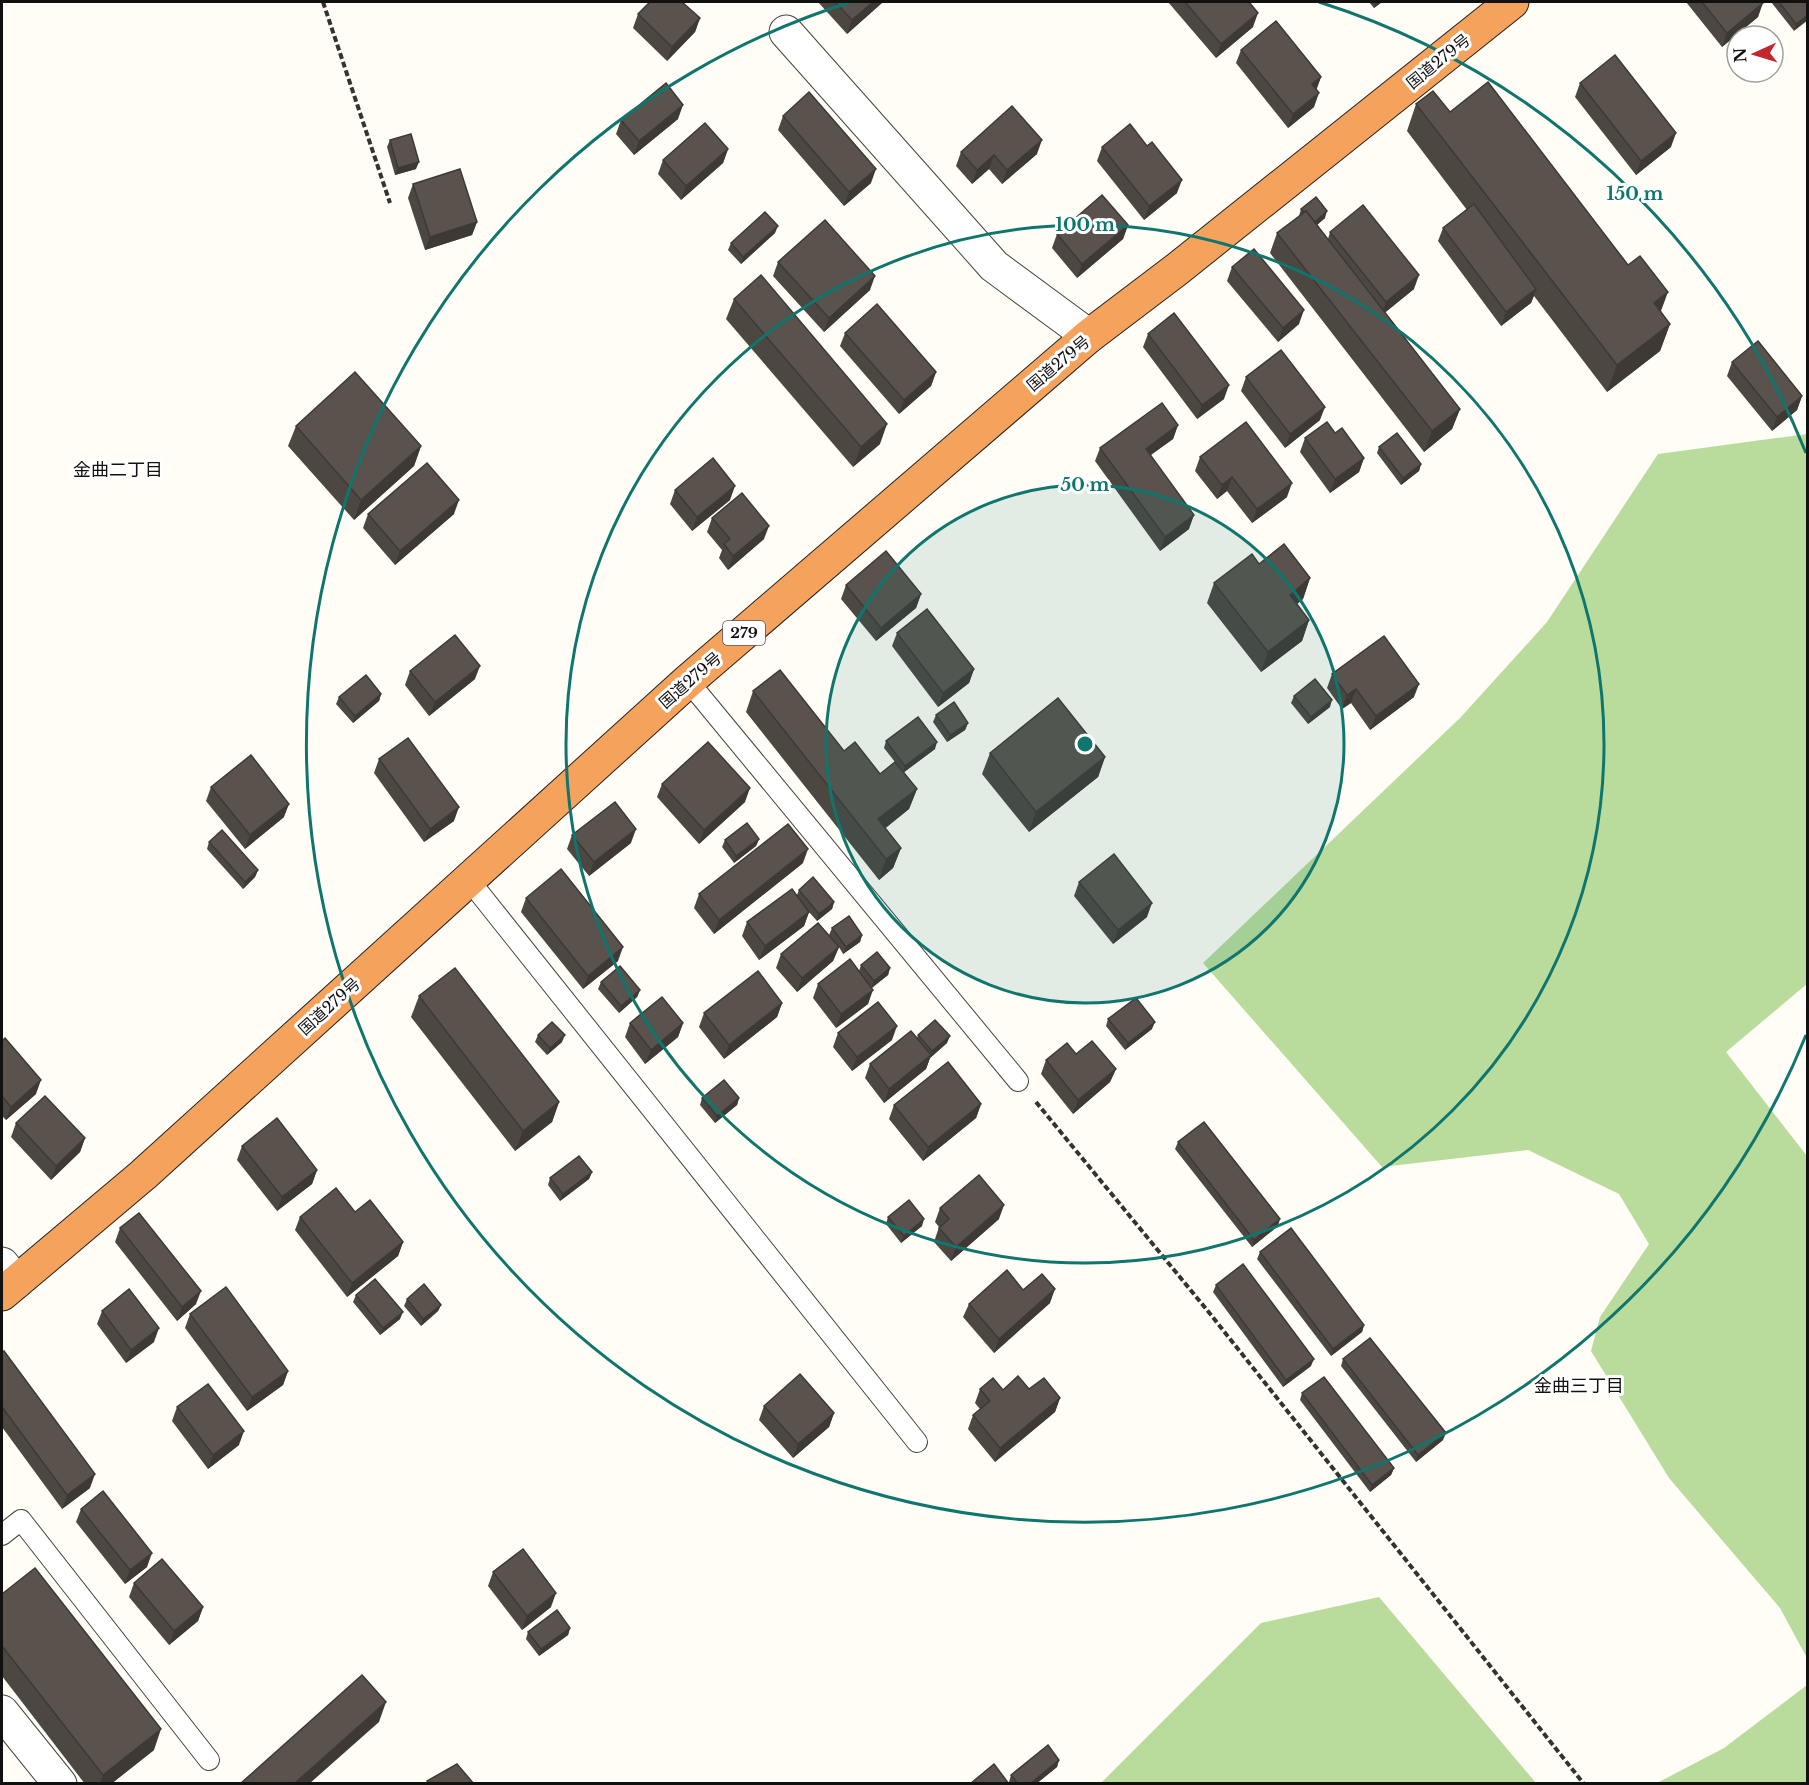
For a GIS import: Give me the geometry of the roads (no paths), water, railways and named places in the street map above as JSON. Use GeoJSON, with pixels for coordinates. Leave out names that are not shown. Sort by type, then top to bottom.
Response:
{"type":"FeatureCollection","features":[{"type":"Feature","properties":{"kind":"highway","name":"国道279号"},"geometry":{"type":"LineString","coordinates":[[6,1280],[143,1175],[688,681],[1089,336],[1176,270],[1512,2]]}},
{"type":"Feature","properties":{"kind":"street"},"geometry":{"type":"LineString","coordinates":[[786,32],[994,266],[1089,336]]}},
{"type":"Feature","properties":{"kind":"street"},"geometry":{"type":"LineString","coordinates":[[2,1712],[60,1784]]}},
{"type":"Feature","properties":{"kind":"lane"},"geometry":{"type":"LineString","coordinates":[[688,681],[1018,1081]]}},
{"type":"Feature","properties":{"kind":"lane"},"geometry":{"type":"LineString","coordinates":[[469,880],[917,1442]]}},
{"type":"Feature","properties":{"kind":"lane"},"geometry":{"type":"LineString","coordinates":[[2,1534],[21,1520],[208,1760]]}},
{"type":"Feature","properties":{"kind":"district","name":"金曲二丁目"},"geometry":{"type":"Point","coordinates":[118,470]}},
{"type":"Feature","properties":{"kind":"district","name":"金曲三丁目"},"geometry":{"type":"Point","coordinates":[1579,1386]}}]}
